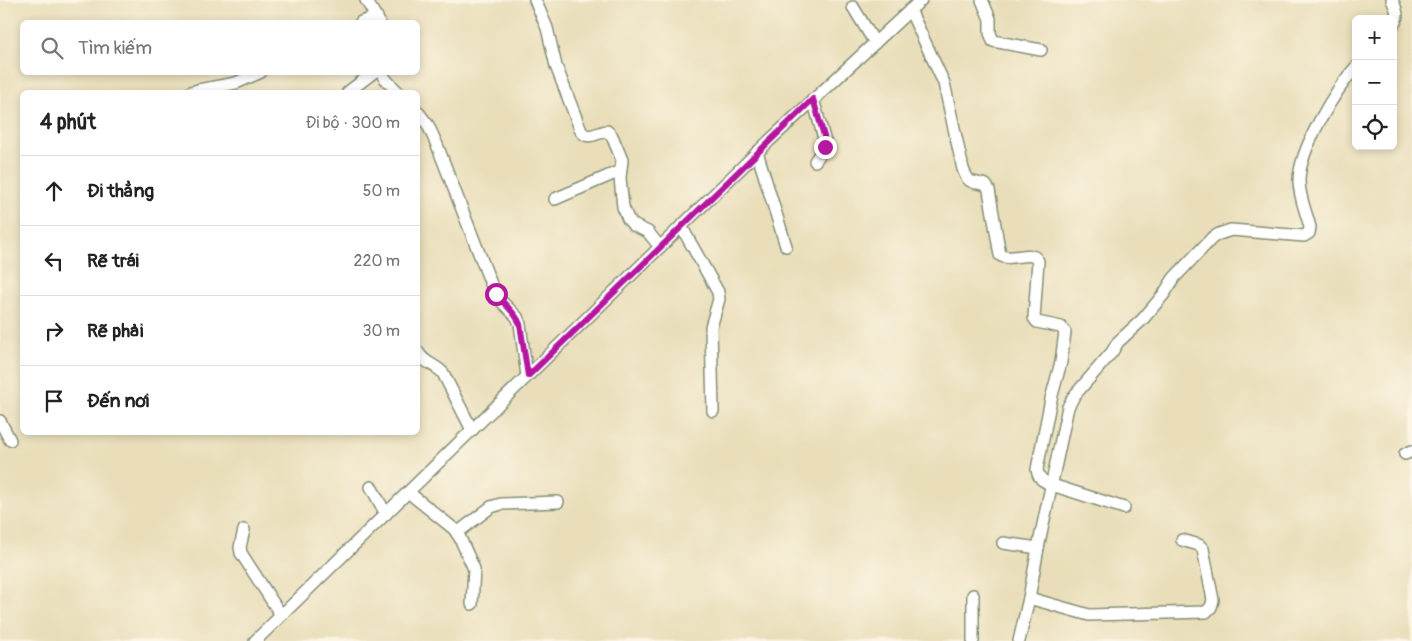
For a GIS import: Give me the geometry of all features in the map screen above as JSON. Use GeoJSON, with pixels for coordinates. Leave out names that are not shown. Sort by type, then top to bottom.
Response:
{"type":"FeatureCollection","features":[{"type":"Feature","properties":{"kind":"street"},"geometry":{"type":"LineString","coordinates":[[366,0],[378,20]]}},
{"type":"Feature","properties":{"kind":"street"},"geometry":{"type":"LineString","coordinates":[[535,0],[547,28],[556,66],[581,131],[588,136],[604,131],[610,133],[622,160],[620,178],[623,207],[628,219],[633,225],[648,232],[660,246]]}},
{"type":"Feature","properties":{"kind":"street"},"geometry":{"type":"LineString","coordinates":[[255,641],[757,152],[921,0]]}},
{"type":"Feature","properties":{"kind":"street"},"geometry":{"type":"LineString","coordinates":[[982,0],[990,18],[990,33],[993,41],[1041,50]]}},
{"type":"Feature","properties":{"kind":"street"},"geometry":{"type":"LineString","coordinates":[[1392,0],[1397,15]]}},
{"type":"Feature","properties":{"kind":"street"},"geometry":{"type":"LineString","coordinates":[[853,8],[875,43]]}},
{"type":"Feature","properties":{"kind":"street"},"geometry":{"type":"LineString","coordinates":[[910,10],[944,83],[966,178],[970,182],[986,185],[989,190],[1000,255],[1006,258],[1031,256],[1036,258],[1038,261],[1034,318],[1038,322],[1061,327],[1065,332],[1061,362],[1051,399],[1037,475],[1047,482],[1124,508]]}},
{"type":"Feature","properties":{"kind":"street"},"geometry":{"type":"LineString","coordinates":[[1019,641],[1029,598],[1033,548],[1047,482],[1068,407],[1074,396],[1112,352],[1118,342],[1143,319],[1164,294],[1174,278],[1212,238],[1231,230],[1304,236],[1309,233],[1310,227],[1299,182],[1302,161],[1334,95],[1352,72]]}},
{"type":"Feature","properties":{"kind":"street"},"geometry":{"type":"LineString","coordinates":[[198,90],[236,83],[254,75]]}},
{"type":"Feature","properties":{"kind":"street"},"geometry":{"type":"LineString","coordinates":[[351,90],[370,75]]}},
{"type":"Feature","properties":{"kind":"street"},"geometry":{"type":"LineString","coordinates":[[383,75],[396,90]]}},
{"type":"Feature","properties":{"kind":"street"},"geometry":{"type":"LineString","coordinates":[[813,99],[825,142],[825,147],[815,161]]}},
{"type":"Feature","properties":{"kind":"street"},"geometry":{"type":"LineString","coordinates":[[420,115],[428,125],[437,145],[491,284],[500,300],[517,317],[522,334],[528,376]]}},
{"type":"Feature","properties":{"kind":"street"},"geometry":{"type":"LineString","coordinates":[[757,152],[786,246]]}},
{"type":"Feature","properties":{"kind":"street"},"geometry":{"type":"LineString","coordinates":[[555,199],[620,171]]}},
{"type":"Feature","properties":{"kind":"street"},"geometry":{"type":"LineString","coordinates":[[681,226],[718,292],[711,327],[712,411]]}},
{"type":"Feature","properties":{"kind":"street"},"geometry":{"type":"LineString","coordinates":[[420,355],[424,360],[436,366],[444,373],[472,430]]}},
{"type":"Feature","properties":{"kind":"street"},"geometry":{"type":"LineString","coordinates":[[0,421],[10,440]]}},
{"type":"Feature","properties":{"kind":"street"},"geometry":{"type":"LineString","coordinates":[[371,487],[386,514]]}},
{"type":"Feature","properties":{"kind":"street"},"geometry":{"type":"LineString","coordinates":[[408,492],[457,533],[474,569],[472,604]]}},
{"type":"Feature","properties":{"kind":"street"},"geometry":{"type":"LineString","coordinates":[[457,533],[491,507],[501,504],[558,502]]}},
{"type":"Feature","properties":{"kind":"street"},"geometry":{"type":"LineString","coordinates":[[244,530],[240,547],[241,553],[281,615]]}},
{"type":"Feature","properties":{"kind":"street"},"geometry":{"type":"LineString","coordinates":[[1029,598],[1089,615],[1206,612],[1212,607],[1213,600],[1203,549],[1182,540]]}},
{"type":"Feature","properties":{"kind":"street"},"geometry":{"type":"LineString","coordinates":[[1003,544],[1033,548]]}},
{"type":"Feature","properties":{"kind":"street"},"geometry":{"type":"LineString","coordinates":[[973,595],[973,641]]}},
{"type":"Feature","properties":{"kind":"route"},"geometry":{"type":"LineString","coordinates":[[496,294],[513,312],[520,324],[528,376],[813,99],[824,136],[825,147]]}}]}
